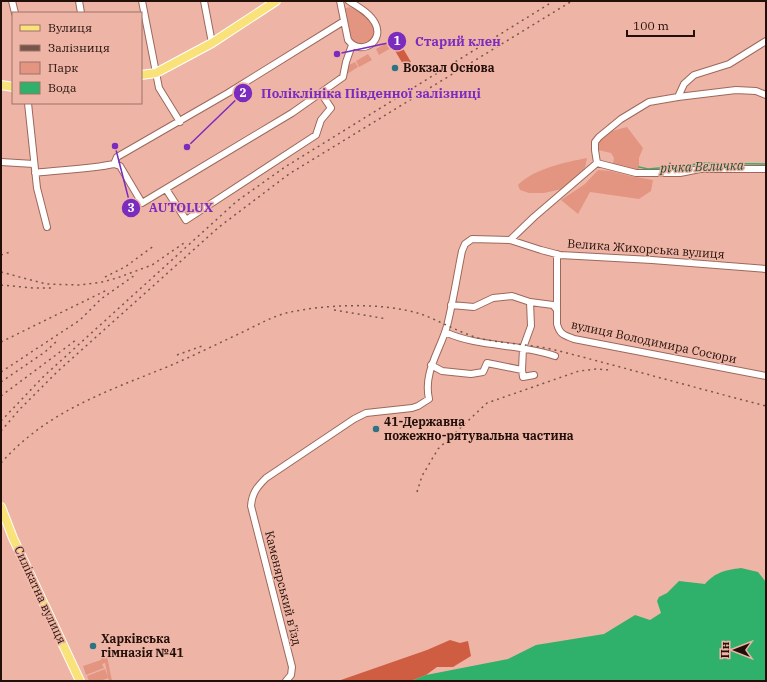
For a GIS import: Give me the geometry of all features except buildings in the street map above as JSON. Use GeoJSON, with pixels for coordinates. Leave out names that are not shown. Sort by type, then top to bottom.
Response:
{"type":"FeatureCollection","features":[{"type":"Feature","properties":{"kind":"main road"},"geometry":{"type":"LineString","coordinates":[[142,75],[156,73],[212,43],[274,1]]}},
{"type":"Feature","properties":{"kind":"main road"},"geometry":{"type":"LineString","coordinates":[[1,85],[12,87]]}},
{"type":"Feature","properties":{"kind":"main road","name":"Силікатна вулиця"},"geometry":{"type":"LineString","coordinates":[[1,508],[13,538],[80,681]]}},
{"type":"Feature","properties":{"kind":"street"},"geometry":{"type":"LineString","coordinates":[[12,1],[14,12]]}},
{"type":"Feature","properties":{"kind":"street"},"geometry":{"type":"LineString","coordinates":[[79,1],[81,12]]}},
{"type":"Feature","properties":{"kind":"street"},"geometry":{"type":"LineString","coordinates":[[142,1],[159,88],[180,122]]}},
{"type":"Feature","properties":{"kind":"street"},"geometry":{"type":"LineString","coordinates":[[204,1],[212,43]]}},
{"type":"Feature","properties":{"kind":"street"},"geometry":{"type":"LineString","coordinates":[[340,1],[348,40],[352,45],[357,47],[368,46],[374,41],[377,31],[376,26],[372,19],[349,1]]}},
{"type":"Feature","properties":{"kind":"street"},"geometry":{"type":"LineString","coordinates":[[355,6],[362,1]]}},
{"type":"Feature","properties":{"kind":"street"},"geometry":{"type":"LineString","coordinates":[[114,164],[117,157],[180,122],[344,21]]}},
{"type":"Feature","properties":{"kind":"street"},"geometry":{"type":"LineString","coordinates":[[678,97],[684,84],[694,75],[730,64],[766,41]]}},
{"type":"Feature","properties":{"kind":"street"},"geometry":{"type":"LineString","coordinates":[[35,173],[99,167],[114,164],[120,166],[142,203],[292,113],[343,77],[352,45]]}},
{"type":"Feature","properties":{"kind":"street"},"geometry":{"type":"LineString","coordinates":[[597,163],[595,142],[598,137],[649,102],[736,90],[756,91],[766,95]]}},
{"type":"Feature","properties":{"kind":"street"},"geometry":{"type":"LineString","coordinates":[[166,189],[186,220],[316,135],[322,120],[331,108],[321,93]]}},
{"type":"Feature","properties":{"kind":"street"},"geometry":{"type":"LineString","coordinates":[[28,104],[37,188],[47,227]]}},
{"type":"Feature","properties":{"kind":"street"},"geometry":{"type":"LineString","coordinates":[[1,162],[34,164]]}},
{"type":"Feature","properties":{"kind":"street"},"geometry":{"type":"LineString","coordinates":[[597,163],[636,173],[680,173],[700,169],[766,169]]}},
{"type":"Feature","properties":{"kind":"street"},"geometry":{"type":"LineString","coordinates":[[510,240],[534,217],[597,163]]}},
{"type":"Feature","properties":{"kind":"street"},"geometry":{"type":"LineString","coordinates":[[522,370],[487,363],[483,372],[470,374],[442,371],[431,365],[445,332],[462,251],[465,244],[472,239],[510,240],[557,254]]}},
{"type":"Feature","properties":{"kind":"street","name":"Велика Жихорська вулиця"},"geometry":{"type":"LineString","coordinates":[[557,310],[557,254],[766,269]]}},
{"type":"Feature","properties":{"kind":"street"},"geometry":{"type":"LineString","coordinates":[[451,305],[474,307],[493,298],[512,296],[530,302],[553,305],[557,310]]}},
{"type":"Feature","properties":{"kind":"street"},"geometry":{"type":"LineString","coordinates":[[530,302],[531,326],[523,348],[522,370],[523,377],[534,375]]}},
{"type":"Feature","properties":{"kind":"street","name":"вулиця Володимира Сосюри"},"geometry":{"type":"LineString","coordinates":[[557,310],[559,330],[563,335],[574,339],[766,376]]}},
{"type":"Feature","properties":{"kind":"street"},"geometry":{"type":"LineString","coordinates":[[445,332],[455,337],[541,351],[555,356]]}},
{"type":"Feature","properties":{"kind":"street","name":"Каменярський в’їзд"},"geometry":{"type":"LineString","coordinates":[[286,681],[291,675],[292,667],[251,506],[251,498],[256,488],[266,478],[354,419],[366,413],[412,408],[429,399],[427,391],[431,365]]}},
{"type":"Feature","properties":{"kind":"green space"},"geometry":{"type":"Polygon","coordinates":[[[350,7],[372,22],[374,33],[365,44],[360,45],[351,39],[346,11],[346,8],[350,7]]]}},
{"type":"Feature","properties":{"kind":"green space"},"geometry":{"type":"Polygon","coordinates":[[[388,42],[391,48],[379,55],[376,49],[388,42]]]}},
{"type":"Feature","properties":{"kind":"green space"},"geometry":{"type":"Polygon","coordinates":[[[368,54],[372,60],[359,67],[356,61],[368,54]]]}},
{"type":"Feature","properties":{"kind":"green space"},"geometry":{"type":"Polygon","coordinates":[[[355,62],[358,67],[344,76],[345,67],[355,62]]]}},
{"type":"Feature","properties":{"kind":"green space"},"geometry":{"type":"Polygon","coordinates":[[[627,127],[643,148],[639,158],[639,171],[613,164],[614,158],[611,153],[598,150],[599,141],[612,131],[627,127]]]}},
{"type":"Feature","properties":{"kind":"green space"},"geometry":{"type":"Polygon","coordinates":[[[587,158],[585,168],[562,189],[544,193],[529,193],[520,190],[518,185],[524,179],[541,170],[587,158]]]}},
{"type":"Feature","properties":{"kind":"green space"},"geometry":{"type":"Polygon","coordinates":[[[598,170],[653,180],[651,191],[639,199],[590,192],[578,214],[561,200],[585,184],[598,170]]]}},
{"type":"Feature","properties":{"kind":"green space"},"geometry":{"type":"Polygon","coordinates":[[[107,656],[112,681],[109,681],[108,678],[101,681],[89,681],[87,676],[105,669],[108,677],[105,663],[102,664],[104,668],[86,675],[83,666],[101,660],[101,658],[107,656]]]}},
{"type":"Feature","properties":{"kind":"shaded area"},"geometry":{"type":"Polygon","coordinates":[[[401,45],[411,62],[404,66],[394,49],[401,45]]]}},
{"type":"Feature","properties":{"kind":"shaded area"},"geometry":{"type":"Polygon","coordinates":[[[450,640],[460,643],[468,641],[471,656],[453,667],[437,667],[426,675],[411,681],[338,681],[427,650],[450,640]]]}},
{"type":"Feature","properties":{"kind":"water"},"geometry":{"type":"Polygon","coordinates":[[[741,568],[758,572],[766,582],[766,681],[411,681],[426,675],[508,659],[536,645],[604,634],[635,615],[650,620],[661,613],[657,601],[659,597],[667,593],[679,581],[705,584],[721,572],[741,568]]]}},
{"type":"Feature","properties":{"kind":"waterway","name":"річка Величка"},"geometry":{"type":"LineString","coordinates":[[639,167],[648,169],[670,167],[677,169],[699,163],[766,164]]}},
{"type":"Feature","properties":{"kind":"railway"},"geometry":{"type":"LineString","coordinates":[[1,431],[20,409],[57,372],[219,227],[289,174],[572,1]]}},
{"type":"Feature","properties":{"kind":"railway"},"geometry":{"type":"LineString","coordinates":[[1,421],[44,376],[237,201],[285,167],[549,4]]}},
{"type":"Feature","properties":{"kind":"railway"},"geometry":{"type":"LineString","coordinates":[[1,272],[46,284],[80,285],[102,282],[152,265],[184,243]]}},
{"type":"Feature","properties":{"kind":"railway"},"geometry":{"type":"LineString","coordinates":[[105,277],[125,267],[155,245]]}},
{"type":"Feature","properties":{"kind":"railway"},"geometry":{"type":"LineString","coordinates":[[1,255],[10,252]]}},
{"type":"Feature","properties":{"kind":"railway"},"geometry":{"type":"LineString","coordinates":[[1,372],[80,320],[101,299],[135,275]]}},
{"type":"Feature","properties":{"kind":"railway"},"geometry":{"type":"LineString","coordinates":[[1,285],[51,288]]}},
{"type":"Feature","properties":{"kind":"railway"},"geometry":{"type":"LineString","coordinates":[[1,342],[107,290]]}},
{"type":"Feature","properties":{"kind":"railway"},"geometry":{"type":"LineString","coordinates":[[1,463],[37,430],[78,405],[99,395],[177,363],[286,313],[336,306],[372,306],[406,310],[421,314],[463,333],[478,338],[555,350],[766,406]]}},
{"type":"Feature","properties":{"kind":"railway"},"geometry":{"type":"LineString","coordinates":[[334,310],[387,319]]}},
{"type":"Feature","properties":{"kind":"railway"},"geometry":{"type":"LineString","coordinates":[[1,396],[76,340]]}},
{"type":"Feature","properties":{"kind":"railway"},"geometry":{"type":"LineString","coordinates":[[1,382],[45,352],[57,341]]}},
{"type":"Feature","properties":{"kind":"railway"},"geometry":{"type":"LineString","coordinates":[[177,355],[202,346]]}},
{"type":"Feature","properties":{"kind":"railway"},"geometry":{"type":"LineString","coordinates":[[417,492],[422,476],[438,449],[487,403],[579,371],[596,369],[611,370]]}},
{"type":"Feature","properties":{"kind":"place","name":"Старий клен"},"geometry":{"type":"Point","coordinates":[337,54]}},
{"type":"Feature","properties":{"kind":"place","name":"Вокзал Основа"},"geometry":{"type":"Point","coordinates":[395,68]}},
{"type":"Feature","properties":{"kind":"place","name":"AUTOLUX"},"geometry":{"type":"Point","coordinates":[115,146]}},
{"type":"Feature","properties":{"kind":"place","name":"Поліклініка Південної залізниці"},"geometry":{"type":"Point","coordinates":[187,147]}},
{"type":"Feature","properties":{"kind":"place","name":"41-Державна пожежно-рятувальна частина"},"geometry":{"type":"Point","coordinates":[376,429]}},
{"type":"Feature","properties":{"kind":"place","name":"Харківська гімназія №41"},"geometry":{"type":"Point","coordinates":[93,646]}}]}
